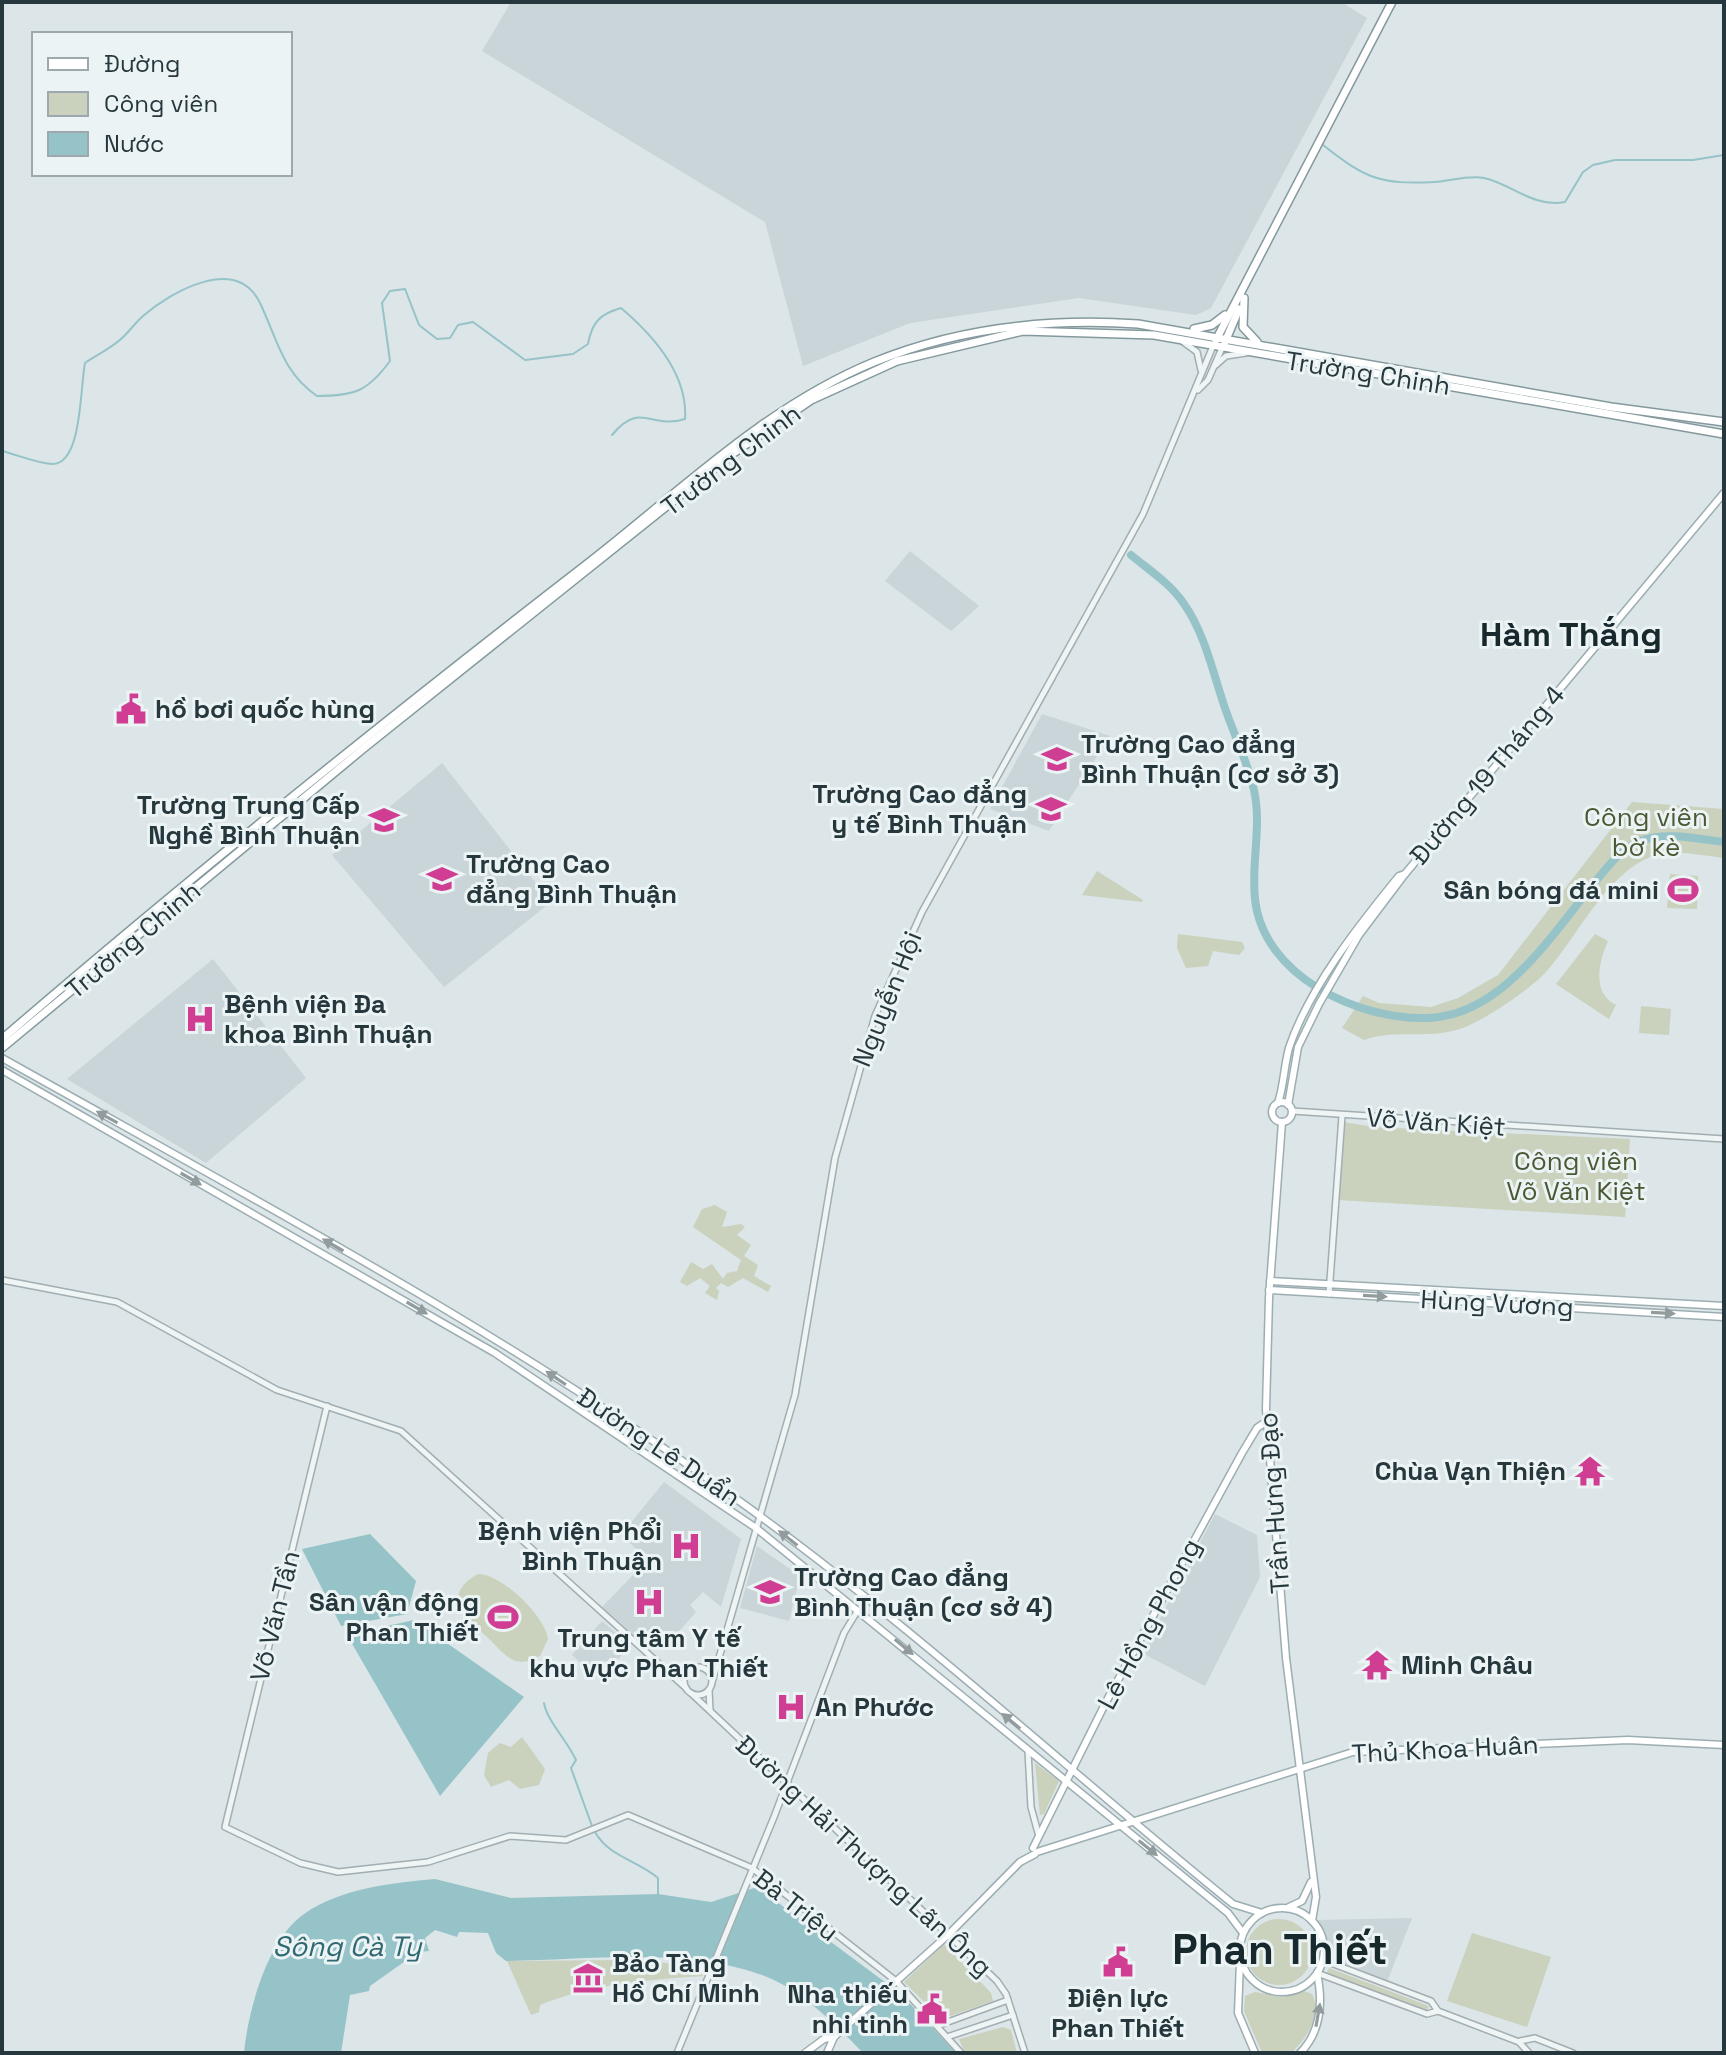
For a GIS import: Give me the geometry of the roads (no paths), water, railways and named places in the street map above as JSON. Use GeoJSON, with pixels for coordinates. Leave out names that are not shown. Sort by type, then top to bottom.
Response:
{"type":"FeatureCollection","features":[{"type":"Feature","properties":{"kind":"highway","name":"Nguyễn Hội"},"geometry":{"type":"LineString","coordinates":[[1218,347],[1245,288],[1392,2]]}},
{"type":"Feature","properties":{"kind":"highway"},"geometry":{"type":"LineString","coordinates":[[1178,334],[1218,322],[1241,297]]}},
{"type":"Feature","properties":{"kind":"highway"},"geometry":{"type":"LineString","coordinates":[[1241,297],[1245,332],[1255,342],[1274,349]]}},
{"type":"Feature","properties":{"kind":"highway","name":"Trường Chinh"},"geometry":{"type":"LineString","coordinates":[[2,1039],[359,742],[681,491],[732,445],[803,398],[858,369],[914,348],[1023,324],[1098,322],[1222,337],[1274,349],[1698,422],[1724,422]]}},
{"type":"Feature","properties":{"kind":"highway","name":"Trường Chinh"},"geometry":{"type":"LineString","coordinates":[[1178,334],[1246,353],[1724,434]]}},
{"type":"Feature","properties":{"kind":"highway","name":"Trường Chinh"},"geometry":{"type":"LineString","coordinates":[[2,1048],[351,758],[673,497]]}},
{"type":"Feature","properties":{"kind":"main road","name":"Đường 19 Tháng 4"},"geometry":{"type":"LineString","coordinates":[[1315,1004],[1334,970],[1405,874],[1724,493]]}},
{"type":"Feature","properties":{"kind":"main road"},"geometry":{"type":"LineString","coordinates":[[1290,1108],[1278,1103],[1290,1046],[1315,1004]]}},
{"type":"Feature","properties":{"kind":"main road"},"geometry":{"type":"LineString","coordinates":[[1282,1122],[1288,1120],[1298,1047],[1315,1004]]}},
{"type":"Feature","properties":{"kind":"main road","name":"Đường Lê Duẩn"},"geometry":{"type":"LineString","coordinates":[[2,1058],[503,1342],[759,1516],[867,1600],[1233,1904],[1262,1913]]}},
{"type":"Feature","properties":{"kind":"main road","name":"Đường Lê Duẩn"},"geometry":{"type":"LineString","coordinates":[[2,1070],[495,1353],[756,1528],[1228,1913],[1243,1933]]}},
{"type":"Feature","properties":{"kind":"main road","name":"Trần Hưng Đạo"},"geometry":{"type":"LineString","coordinates":[[1278,1103],[1273,1116],[1282,1122],[1269,1290],[1267,1421],[1299,1768],[1311,1882],[1316,1897],[1312,1921]]}},
{"type":"Feature","properties":{"kind":"main road","name":"Hùng Vương"},"geometry":{"type":"LineString","coordinates":[[1270,1281],[1724,1306]]}},
{"type":"Feature","properties":{"kind":"main road","name":"Hùng Vương"},"geometry":{"type":"LineString","coordinates":[[1269,1290],[1724,1317]]}},
{"type":"Feature","properties":{"kind":"main road"},"geometry":{"type":"LineString","coordinates":[[495,1353],[503,1342]]}},
{"type":"Feature","properties":{"kind":"main road","name":"Lê Hồng Phong"},"geometry":{"type":"LineString","coordinates":[[836,2035],[949,1934],[1034,1851],[1038,1833],[1065,1781],[1237,1461],[1257,1428],[1267,1421]]}},
{"type":"Feature","properties":{"kind":"main road"},"geometry":{"type":"LineString","coordinates":[[630,1445],[637,1433]]}},
{"type":"Feature","properties":{"kind":"main road"},"geometry":{"type":"LineString","coordinates":[[859,1609],[867,1600]]}},
{"type":"Feature","properties":{"kind":"main road","name":"Thủ Khoa Huân"},"geometry":{"type":"LineString","coordinates":[[1034,1851],[1122,1827],[1353,1752],[1628,1740],[1724,1745]]}},
{"type":"Feature","properties":{"kind":"main road"},"geometry":{"type":"LineString","coordinates":[[1255,2053],[1238,2013],[1243,1933],[1262,1913],[1302,1901],[1311,1882]]}},
{"type":"Feature","properties":{"kind":"main road"},"geometry":{"type":"LineString","coordinates":[[1241,1959],[1248,1975],[1270,1990],[1296,1989],[1317,1973],[1323,1960],[1324,1946],[1312,1921],[1287,1908]]}},
{"type":"Feature","properties":{"kind":"main road"},"geometry":{"type":"LineString","coordinates":[[1300,2053],[1317,2024],[1321,2000],[1317,1973]]}},
{"type":"Feature","properties":{"kind":"main road"},"geometry":{"type":"LineString","coordinates":[[805,2053],[824,2039],[836,2035]]}},
{"type":"Feature","properties":{"kind":"main road"},"geometry":{"type":"LineString","coordinates":[[827,2053],[836,2035]]}},
{"type":"Feature","properties":{"kind":"street"},"geometry":{"type":"LineString","coordinates":[[1178,334],[1199,356],[1199,377]]}},
{"type":"Feature","properties":{"kind":"street","name":"Nguyễn Hội"},"geometry":{"type":"LineString","coordinates":[[712,1682],[795,1395],[835,1158],[875,1016],[922,912],[1131,536],[1197,390],[1213,368],[1218,347]]}},
{"type":"Feature","properties":{"kind":"street","name":"Nguyễn Hội"},"geometry":{"type":"LineString","coordinates":[[1197,390],[1199,377],[1218,347]]}},
{"type":"Feature","properties":{"kind":"street"},"geometry":{"type":"LineString","coordinates":[[1213,368],[1226,356],[1246,353]]}},
{"type":"Feature","properties":{"kind":"street","name":"Võ Văn Kiệt"},"geometry":{"type":"LineString","coordinates":[[1290,1108],[1342,1116],[1724,1139]]}},
{"type":"Feature","properties":{"kind":"street"},"geometry":{"type":"LineString","coordinates":[[1329,1294],[1342,1116]]}},
{"type":"Feature","properties":{"kind":"street"},"geometry":{"type":"LineString","coordinates":[[2,1280],[117,1302],[267,1386],[405,1434],[692,1694],[701,1695],[709,1690]]}},
{"type":"Feature","properties":{"kind":"street","name":"Võ Văn Tần"},"geometry":{"type":"LineString","coordinates":[[225,1827],[327,1406]]}},
{"type":"Feature","properties":{"kind":"street"},"geometry":{"type":"LineString","coordinates":[[677,2053],[787,1783],[844,1633],[859,1609]]}},
{"type":"Feature","properties":{"kind":"street"},"geometry":{"type":"LineString","coordinates":[[671,1675],[718,1661]]}},
{"type":"Feature","properties":{"kind":"street"},"geometry":{"type":"LineString","coordinates":[[699,1668],[709,1674],[712,1682],[709,1690],[710,1711]]}},
{"type":"Feature","properties":{"kind":"street"},"geometry":{"type":"LineString","coordinates":[[686,1688],[684,1680],[691,1670]]}},
{"type":"Feature","properties":{"kind":"street","name":"Đường Hải Thượng Lãn Ông"},"geometry":{"type":"LineString","coordinates":[[692,1694],[997,1981],[1008,2000],[1025,2053]]}},
{"type":"Feature","properties":{"kind":"street","name":"Lê Hồng Phong"},"geometry":{"type":"LineString","coordinates":[[1028,1751],[1031,1807],[1038,1833]]}},
{"type":"Feature","properties":{"kind":"street","name":"Bà Triệu"},"geometry":{"type":"LineString","coordinates":[[225,1827],[292,1860],[333,1872],[428,1862],[510,1836],[558,1840],[628,1815],[752,1868],[893,1983],[961,2053]]}},
{"type":"Feature","properties":{"kind":"street"},"geometry":{"type":"LineString","coordinates":[[1323,1960],[1431,2001],[1438,2011],[1519,2042],[1529,2053]]}},
{"type":"Feature","properties":{"kind":"street"},"geometry":{"type":"LineString","coordinates":[[1317,1973],[1427,2014],[1438,2011]]}},
{"type":"Feature","properties":{"kind":"street"},"geometry":{"type":"LineString","coordinates":[[937,2026],[1008,2000]]}},
{"type":"Feature","properties":{"kind":"street"},"geometry":{"type":"LineString","coordinates":[[947,2037],[1013,2015]]}},
{"type":"Feature","properties":{"kind":"street"},"geometry":{"type":"LineString","coordinates":[[1519,2042],[1535,2038],[1573,2053]]}},
{"type":"Feature","properties":{"kind":"water"},"geometry":{"type":"Polygon","coordinates":[[[370,1534],[416,1581],[407,1614],[341,1626],[302,1549],[370,1534]]]}},
{"type":"Feature","properties":{"kind":"water"},"geometry":{"type":"Polygon","coordinates":[[[414,1620],[524,1697],[440,1796],[347,1635],[414,1620]]]}},
{"type":"Feature","properties":{"kind":"water","name":"Sông Cà Ty"},"geometry":{"type":"Polygon","coordinates":[[[435,1879],[511,1898],[658,1894],[711,1902],[757,1887],[901,1994],[956,2053],[863,2053],[804,1998],[776,1981],[731,1966],[635,1957],[506,1961],[496,1953],[488,1933],[459,1932],[457,1937],[435,1930],[425,1938],[429,1951],[418,1952],[370,1986],[369,1991],[350,1995],[341,2053],[244,2053],[255,1997],[270,1958],[291,1926],[304,1914],[350,1893],[435,1879]]]}},
{"type":"Feature","properties":{"kind":"waterway"},"geometry":{"type":"LineString","coordinates":[[1323,145],[1350,165],[1374,177],[1416,183],[1484,178],[1533,199],[1553,203],[1565,202],[1583,172],[1593,165],[1615,160],[1693,160],[1724,155]]}},
{"type":"Feature","properties":{"kind":"waterway"},"geometry":{"type":"LineString","coordinates":[[2,451],[33,461],[52,464],[62,461],[69,452],[78,423],[85,363],[117,342],[143,316],[170,297],[186,288],[220,279],[236,281],[249,289],[260,303],[288,365],[305,387],[317,396],[360,390],[375,379],[390,361],[382,303],[390,291],[405,289],[419,325],[437,339],[450,338],[458,325],[473,322],[525,360],[573,354],[588,344],[598,320],[621,308],[657,344],[675,371],[681,387],[685,419],[663,421],[639,417],[631,419],[612,435]]}},
{"type":"Feature","properties":{"kind":"waterway"},"geometry":{"type":"LineString","coordinates":[[1131,555],[1173,590],[1198,628],[1245,760],[1256,804],[1254,885],[1262,926],[1276,950],[1295,971],[1344,1002],[1400,1017],[1427,1018],[1454,1014],[1478,1004],[1522,970],[1608,867],[1633,845],[1650,838],[1671,836],[1724,842]]}},
{"type":"Feature","properties":{"kind":"waterway"},"geometry":{"type":"LineString","coordinates":[[544,1703],[549,1717],[576,1760],[571,1768],[592,1826]]}},
{"type":"Feature","properties":{"kind":"waterway"},"geometry":{"type":"LineString","coordinates":[[595,1832],[616,1853],[658,1878],[658,1895]]}},
{"type":"Feature","properties":{"kind":"place","name":"hồ bơi quốc hùng"},"geometry":{"type":"Point","coordinates":[131,709]}},
{"type":"Feature","properties":{"kind":"place","name":"Trường Cao đẳng Bình Thuận (cơ sở 3)"},"geometry":{"type":"Point","coordinates":[1057,759]}},
{"type":"Feature","properties":{"kind":"place","name":"Trường Cao đẳng y tế Bình Thuận"},"geometry":{"type":"Point","coordinates":[1051,809]}},
{"type":"Feature","properties":{"kind":"place","name":"Trường Trung Cấp Nghề Bình Thuận"},"geometry":{"type":"Point","coordinates":[384,820]}},
{"type":"Feature","properties":{"kind":"place","name":"Trường Cao đẳng Bình Thuận"},"geometry":{"type":"Point","coordinates":[442,879]}},
{"type":"Feature","properties":{"kind":"place","name":"Sân bóng đá mini"},"geometry":{"type":"Point","coordinates":[1683,890]}},
{"type":"Feature","properties":{"kind":"place","name":"Bệnh viện Đa khoa Bình Thuận"},"geometry":{"type":"Point","coordinates":[200,1019]}},
{"type":"Feature","properties":{"kind":"place","name":"Chùa Vạn Thiện"},"geometry":{"type":"Point","coordinates":[1590,1471]}},
{"type":"Feature","properties":{"kind":"place","name":"Bệnh viện Phổi Bình Thuận"},"geometry":{"type":"Point","coordinates":[686,1546]}},
{"type":"Feature","properties":{"kind":"place","name":"Trường Cao đẳng Bình Thuận (cơ sở 4)"},"geometry":{"type":"Point","coordinates":[770,1592]}},
{"type":"Feature","properties":{"kind":"place","name":"Trung tâm Y tế khu vực Phan Thiết"},"geometry":{"type":"Point","coordinates":[649,1602]}},
{"type":"Feature","properties":{"kind":"place","name":"Sân vận động Phan Thiết"},"geometry":{"type":"Point","coordinates":[503,1617]}},
{"type":"Feature","properties":{"kind":"place","name":"Minh Châu"},"geometry":{"type":"Point","coordinates":[1377,1665]}},
{"type":"Feature","properties":{"kind":"place","name":"An Phước"},"geometry":{"type":"Point","coordinates":[791,1707]}},
{"type":"Feature","properties":{"kind":"place","name":"Điện lực Phan Thiết"},"geometry":{"type":"Point","coordinates":[1118,1962]}},
{"type":"Feature","properties":{"kind":"place","name":"Bảo Tàng Hồ Chí Minh"},"geometry":{"type":"Point","coordinates":[588,1978]}},
{"type":"Feature","properties":{"kind":"place","name":"Nha thiếu nhi tinh"},"geometry":{"type":"Point","coordinates":[932,2009]}},
{"type":"Feature","properties":{"kind":"district","name":"Hàm Thắng"},"geometry":{"type":"Point","coordinates":[1571,634]}},
{"type":"Feature","properties":{"kind":"district","name":"Phan Thiết"},"geometry":{"type":"Point","coordinates":[1280,1949]}},
{"type":"Feature","properties":{"kind":"park label","name":"Công viên bờ kè"},"geometry":{"type":"Point","coordinates":[1646,832]}},
{"type":"Feature","properties":{"kind":"park label","name":"Công viên Võ Văn Kiệt"},"geometry":{"type":"Point","coordinates":[1576,1176]}}]}
